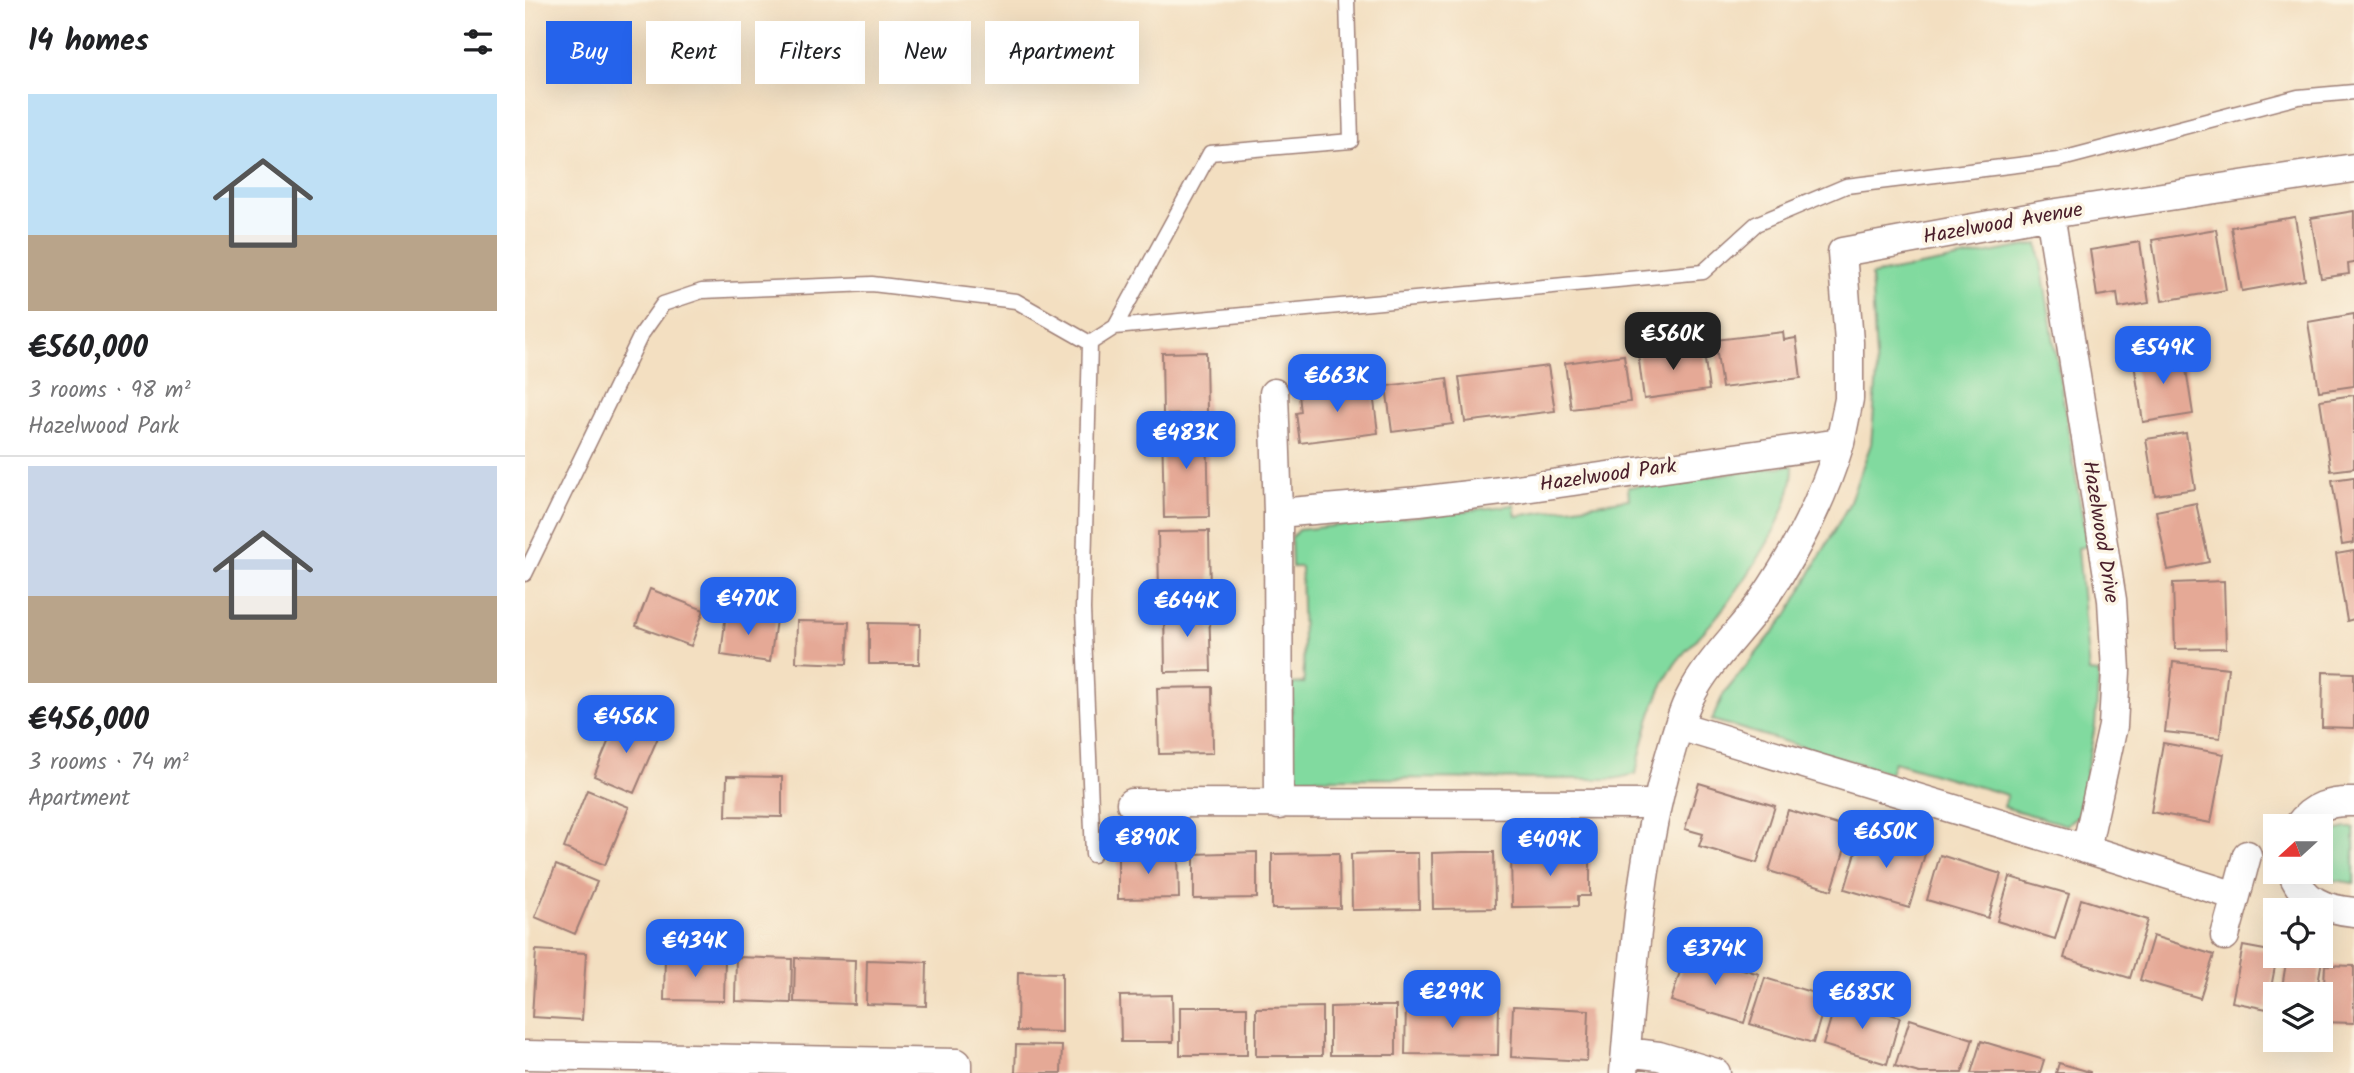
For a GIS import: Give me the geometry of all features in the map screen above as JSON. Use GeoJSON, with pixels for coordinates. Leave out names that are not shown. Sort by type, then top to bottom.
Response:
{"type":"FeatureCollection","features":[{"type":"Feature","properties":{"kind":"street","name":"Hazelwood Avenue"},"geometry":{"type":"LineString","coordinates":[[1840,443],[1849,399],[1849,342],[1842,253],[2050,214],[2354,168]]}},
{"type":"Feature","properties":{"kind":"street","name":"Hazelwood Drive"},"geometry":{"type":"LineString","coordinates":[[2050,214],[2112,600],[2116,671],[2113,726],[2086,849]]}},
{"type":"Feature","properties":{"kind":"street"},"geometry":{"type":"LineString","coordinates":[[1274,393],[1278,513],[1279,805]]}},
{"type":"Feature","properties":{"kind":"street","name":"Hazelwood Park"},"geometry":{"type":"LineString","coordinates":[[1278,513],[1483,494],[1840,443]]}},
{"type":"Feature","properties":{"kind":"street"},"geometry":{"type":"LineString","coordinates":[[1716,1073],[1659,1056],[1625,1062],[1632,972],[1655,804],[1690,697],[1712,663],[1760,603],[1805,533],[1826,486],[1840,443]]}},
{"type":"Feature","properties":{"kind":"street"},"geometry":{"type":"LineString","coordinates":[[1679,726],[2236,896]]}},
{"type":"Feature","properties":{"kind":"street"},"geometry":{"type":"LineString","coordinates":[[2307,814],[2332,803],[2354,802]]}},
{"type":"Feature","properties":{"kind":"street"},"geometry":{"type":"LineString","coordinates":[[1131,803],[1655,804]]}},
{"type":"Feature","properties":{"kind":"street"},"geometry":{"type":"LineString","coordinates":[[2225,936],[2247,855]]}},
{"type":"Feature","properties":{"kind":"street"},"geometry":{"type":"LineString","coordinates":[[2298,884],[2310,900],[2327,908],[2354,912]]}},
{"type":"Feature","properties":{"kind":"street"},"geometry":{"type":"LineString","coordinates":[[525,1055],[789,1066],[957,1068]]}},
{"type":"Feature","properties":{"kind":"lane"},"geometry":{"type":"LineString","coordinates":[[1115,327],[1210,153],[1351,141],[1347,0]]}},
{"type":"Feature","properties":{"kind":"lane"},"geometry":{"type":"LineString","coordinates":[[1090,343],[1115,327],[1703,272],[1756,224],[1846,186],[2058,160],[2298,97],[2354,92]]}},
{"type":"Feature","properties":{"kind":"lane"},"geometry":{"type":"LineString","coordinates":[[525,574],[641,335],[663,304],[702,291],[872,284],[1016,301],[1090,343]]}},
{"type":"Feature","properties":{"kind":"lane"},"geometry":{"type":"LineString","coordinates":[[1090,343],[1083,609],[1093,855]]}},
{"type":"Feature","properties":{"kind":"green space"},"geometry":{"type":"Polygon","coordinates":[[[2038,244],[2087,546],[2078,548],[2089,672],[2099,673],[2095,726],[2078,815],[2066,825],[2004,807],[2007,795],[1894,762],[1890,773],[1712,720],[1723,695],[1788,614],[1848,506],[1871,444],[1877,375],[1871,275],[2038,244]]]}},
{"type":"Feature","properties":{"kind":"green space"},"geometry":{"type":"Polygon","coordinates":[[[1793,465],[1786,503],[1767,544],[1730,600],[1680,657],[1667,676],[1650,717],[1636,774],[1613,779],[1291,778],[1292,684],[1304,683],[1301,567],[1292,567],[1291,538],[1298,530],[1514,505],[1516,516],[1629,499],[1628,487],[1793,465]]]}},
{"type":"Feature","properties":{"kind":"green space"},"geometry":{"type":"Polygon","coordinates":[[[2354,828],[2354,883],[2333,879],[2335,832],[2354,828]]]}},
{"type":"Feature","properties":{"kind":"building"},"geometry":{"type":"Polygon","coordinates":[[[2354,211],[2354,263],[2348,264],[2349,274],[2321,278],[2311,218],[2354,211]]]}},
{"type":"Feature","properties":{"kind":"building"},"geometry":{"type":"Polygon","coordinates":[[[2295,217],[2305,280],[2242,291],[2231,227],[2295,217]]]}},
{"type":"Feature","properties":{"kind":"building"},"geometry":{"type":"Polygon","coordinates":[[[2216,229],[2226,290],[2162,301],[2152,240],[2216,229]]]}},
{"type":"Feature","properties":{"kind":"building"},"geometry":{"type":"Polygon","coordinates":[[[2140,242],[2149,303],[2119,308],[2117,293],[2097,296],[2090,250],[2140,242]]]}},
{"type":"Feature","properties":{"kind":"building"},"geometry":{"type":"Polygon","coordinates":[[[2354,314],[2354,386],[2319,391],[2308,322],[2354,314]]]}},
{"type":"Feature","properties":{"kind":"building"},"geometry":{"type":"Polygon","coordinates":[[[1783,332],[1784,340],[1796,338],[1801,378],[1722,388],[1715,340],[1783,332]]]}},
{"type":"Feature","properties":{"kind":"building"},"geometry":{"type":"Polygon","coordinates":[[[1703,345],[1709,390],[1644,399],[1638,353],[1703,345]]]}},
{"type":"Feature","properties":{"kind":"building"},"geometry":{"type":"Polygon","coordinates":[[[2183,350],[2193,414],[2143,422],[2133,357],[2183,350]]]}},
{"type":"Feature","properties":{"kind":"building"},"geometry":{"type":"Polygon","coordinates":[[[1206,352],[1207,414],[1163,415],[1162,353],[1206,352]]]}},
{"type":"Feature","properties":{"kind":"building"},"geometry":{"type":"Polygon","coordinates":[[[1624,355],[1630,402],[1571,409],[1565,363],[1624,355]]]}},
{"type":"Feature","properties":{"kind":"building"},"geometry":{"type":"Polygon","coordinates":[[[1548,366],[1555,411],[1465,422],[1459,377],[1548,366]]]}},
{"type":"Feature","properties":{"kind":"building"},"geometry":{"type":"Polygon","coordinates":[[[1447,378],[1453,424],[1392,432],[1386,386],[1447,378]]]}},
{"type":"Feature","properties":{"kind":"building"},"geometry":{"type":"Polygon","coordinates":[[[1372,385],[1378,433],[1300,443],[1296,413],[1301,412],[1299,395],[1372,385]]]}},
{"type":"Feature","properties":{"kind":"building"},"geometry":{"type":"Polygon","coordinates":[[[2354,395],[2354,468],[2331,471],[2320,400],[2354,395]]]}},
{"type":"Feature","properties":{"kind":"building"},"geometry":{"type":"Polygon","coordinates":[[[1207,424],[1209,517],[1164,518],[1162,425],[1207,424]]]}},
{"type":"Feature","properties":{"kind":"building"},"geometry":{"type":"Polygon","coordinates":[[[2186,433],[2195,489],[2155,495],[2146,439],[2186,433]]]}},
{"type":"Feature","properties":{"kind":"building"},"geometry":{"type":"Polygon","coordinates":[[[2354,477],[2354,543],[2342,545],[2332,480],[2354,477]]]}},
{"type":"Feature","properties":{"kind":"building"},"geometry":{"type":"Polygon","coordinates":[[[2196,503],[2209,562],[2168,570],[2156,511],[2196,503]]]}},
{"type":"Feature","properties":{"kind":"building"},"geometry":{"type":"Polygon","coordinates":[[[1209,531],[1210,596],[1159,597],[1158,532],[1209,531]]]}},
{"type":"Feature","properties":{"kind":"building"},"geometry":{"type":"Polygon","coordinates":[[[2354,551],[2354,619],[2347,621],[2336,554],[2354,551]]]}},
{"type":"Feature","properties":{"kind":"building"},"geometry":{"type":"Polygon","coordinates":[[[2224,581],[2226,648],[2175,649],[2173,583],[2224,581]]]}},
{"type":"Feature","properties":{"kind":"building"},"geometry":{"type":"Polygon","coordinates":[[[650,589],[704,610],[691,646],[636,626],[650,589]]]}},
{"type":"Feature","properties":{"kind":"building"},"geometry":{"type":"Polygon","coordinates":[[[1209,605],[1211,671],[1165,672],[1164,606],[1209,605]]]}},
{"type":"Feature","properties":{"kind":"building"},"geometry":{"type":"Polygon","coordinates":[[[726,613],[776,620],[770,662],[721,655],[726,613]]]}},
{"type":"Feature","properties":{"kind":"building"},"geometry":{"type":"Polygon","coordinates":[[[797,621],[849,622],[847,664],[796,662],[797,621]]]}},
{"type":"Feature","properties":{"kind":"building"},"geometry":{"type":"Polygon","coordinates":[[[869,623],[920,624],[919,664],[869,664],[869,623]]]}},
{"type":"Feature","properties":{"kind":"building"},"geometry":{"type":"Polygon","coordinates":[[[2173,662],[2228,668],[2220,738],[2165,732],[2173,662]]]}},
{"type":"Feature","properties":{"kind":"building"},"geometry":{"type":"Polygon","coordinates":[[[2323,672],[2354,673],[2354,728],[2322,727],[2323,672]]]}},
{"type":"Feature","properties":{"kind":"building"},"geometry":{"type":"Polygon","coordinates":[[[1212,687],[1213,753],[1159,754],[1157,688],[1212,687]]]}},
{"type":"Feature","properties":{"kind":"building"},"geometry":{"type":"Polygon","coordinates":[[[618,718],[659,735],[634,793],[594,776],[618,718]]]}},
{"type":"Feature","properties":{"kind":"building"},"geometry":{"type":"Polygon","coordinates":[[[2163,743],[2224,754],[2211,823],[2151,812],[2163,743]]]}},
{"type":"Feature","properties":{"kind":"building"},"geometry":{"type":"Polygon","coordinates":[[[727,776],[782,777],[782,817],[726,816],[727,776]]]}},
{"type":"Feature","properties":{"kind":"building"},"geometry":{"type":"Polygon","coordinates":[[[1699,783],[1775,806],[1757,863],[1699,846],[1703,834],[1685,829],[1699,783]]]}},
{"type":"Feature","properties":{"kind":"building"},"geometry":{"type":"Polygon","coordinates":[[[587,790],[629,807],[605,865],[564,848],[587,790]]]}},
{"type":"Feature","properties":{"kind":"building"},"geometry":{"type":"Polygon","coordinates":[[[1788,810],[1851,829],[1832,890],[1769,871],[1788,810]]]}},
{"type":"Feature","properties":{"kind":"building"},"geometry":{"type":"Polygon","coordinates":[[[1862,832],[1926,851],[1909,908],[1845,889],[1862,832]]]}},
{"type":"Feature","properties":{"kind":"building"},"geometry":{"type":"Polygon","coordinates":[[[1590,851],[1590,896],[1578,896],[1578,906],[1512,907],[1511,852],[1590,851]]]}},
{"type":"Feature","properties":{"kind":"building"},"geometry":{"type":"Polygon","coordinates":[[[1257,852],[1257,898],[1194,899],[1194,854],[1257,852]]]}},
{"type":"Feature","properties":{"kind":"building"},"geometry":{"type":"Polygon","coordinates":[[[1494,852],[1495,908],[1433,909],[1432,853],[1494,852]]]}},
{"type":"Feature","properties":{"kind":"building"},"geometry":{"type":"Polygon","coordinates":[[[1178,853],[1179,898],[1118,899],[1118,854],[1178,853]]]}},
{"type":"Feature","properties":{"kind":"building"},"geometry":{"type":"Polygon","coordinates":[[[1339,853],[1340,908],[1272,909],[1272,854],[1339,853]]]}},
{"type":"Feature","properties":{"kind":"building"},"geometry":{"type":"Polygon","coordinates":[[[1418,853],[1419,909],[1352,910],[1351,854],[1418,853]]]}},
{"type":"Feature","properties":{"kind":"building"},"geometry":{"type":"Polygon","coordinates":[[[1940,855],[2001,874],[1988,918],[1927,900],[1940,855]]]}},
{"type":"Feature","properties":{"kind":"building"},"geometry":{"type":"Polygon","coordinates":[[[556,865],[597,882],[575,934],[535,917],[556,865]]]}},
{"type":"Feature","properties":{"kind":"building"},"geometry":{"type":"Polygon","coordinates":[[[2010,877],[2069,894],[2055,939],[1997,921],[2010,877]]]}},
{"type":"Feature","properties":{"kind":"building"},"geometry":{"type":"Polygon","coordinates":[[[2081,899],[2148,920],[2130,978],[2064,958],[2081,899]]]}},
{"type":"Feature","properties":{"kind":"building"},"geometry":{"type":"Polygon","coordinates":[[[2153,936],[2214,955],[2200,998],[2140,980],[2153,936]]]}},
{"type":"Feature","properties":{"kind":"building"},"geometry":{"type":"Polygon","coordinates":[[[2243,946],[2263,950],[2263,968],[2275,968],[2272,982],[2263,982],[2263,1008],[2232,1002],[2243,946]]]}},
{"type":"Feature","properties":{"kind":"building"},"geometry":{"type":"Polygon","coordinates":[[[536,950],[586,953],[582,1020],[532,1017],[536,950]]]}},
{"type":"Feature","properties":{"kind":"building"},"geometry":{"type":"Polygon","coordinates":[[[1686,952],[1759,974],[1744,1023],[1671,1001],[1686,952]]]}},
{"type":"Feature","properties":{"kind":"building"},"geometry":{"type":"Polygon","coordinates":[[[665,956],[725,957],[724,1001],[664,1000],[665,956]]]}},
{"type":"Feature","properties":{"kind":"building"},"geometry":{"type":"Polygon","coordinates":[[[736,957],[792,959],[791,1003],[735,1001],[736,957]]]}},
{"type":"Feature","properties":{"kind":"building"},"geometry":{"type":"Polygon","coordinates":[[[795,958],[855,960],[854,1004],[794,1002],[795,958]]]}},
{"type":"Feature","properties":{"kind":"building"},"geometry":{"type":"Polygon","coordinates":[[[867,960],[927,962],[926,1006],[866,1004],[867,960]]]}},
{"type":"Feature","properties":{"kind":"building"},"geometry":{"type":"Polygon","coordinates":[[[2333,965],[2354,966],[2354,1023],[2333,1022],[2333,982],[2324,982],[2325,968],[2333,968],[2333,965]]]}},
{"type":"Feature","properties":{"kind":"building"},"geometry":{"type":"Polygon","coordinates":[[[2285,968],[2321,968],[2318,982],[2283,982],[2285,968]]]}},
{"type":"Feature","properties":{"kind":"building"},"geometry":{"type":"Polygon","coordinates":[[[1018,972],[1062,973],[1062,1032],[1017,1031],[1018,972]]]}},
{"type":"Feature","properties":{"kind":"building"},"geometry":{"type":"Polygon","coordinates":[[[1765,978],[1827,997],[1813,1043],[1750,1024],[1765,978]]]}},
{"type":"Feature","properties":{"kind":"building"},"geometry":{"type":"Polygon","coordinates":[[[1172,995],[1173,1042],[1121,1042],[1120,996],[1172,995]]]}},
{"type":"Feature","properties":{"kind":"building"},"geometry":{"type":"Polygon","coordinates":[[[1837,998],[1900,1017],[1887,1064],[1823,1045],[1837,998]]]}},
{"type":"Feature","properties":{"kind":"building"},"geometry":{"type":"Polygon","coordinates":[[[1406,1005],[1499,1006],[1498,1055],[1405,1054],[1406,1005]]]}},
{"type":"Feature","properties":{"kind":"building"},"geometry":{"type":"Polygon","coordinates":[[[1396,1006],[1396,1055],[1330,1055],[1330,1007],[1396,1006]]]}},
{"type":"Feature","properties":{"kind":"building"},"geometry":{"type":"Polygon","coordinates":[[[1513,1006],[1589,1010],[1587,1061],[1511,1057],[1513,1006]]]}},
{"type":"Feature","properties":{"kind":"building"},"geometry":{"type":"Polygon","coordinates":[[[1180,1007],[1247,1007],[1247,1055],[1180,1055],[1180,1007]]]}},
{"type":"Feature","properties":{"kind":"building"},"geometry":{"type":"Polygon","coordinates":[[[1322,1007],[1322,1056],[1256,1056],[1256,1008],[1322,1007]]]}},
{"type":"Feature","properties":{"kind":"building"},"geometry":{"type":"Polygon","coordinates":[[[1910,1019],[1973,1039],[1962,1073],[1919,1073],[1895,1066],[1910,1019]]]}},
{"type":"Feature","properties":{"kind":"building"},"geometry":{"type":"Polygon","coordinates":[[[1981,1041],[2044,1060],[2040,1073],[1971,1073],[1981,1041]]]}},
{"type":"Feature","properties":{"kind":"building"},"geometry":{"type":"Polygon","coordinates":[[[1016,1045],[1062,1046],[1061,1073],[1015,1073],[1016,1045]]]}},
{"type":"Feature","properties":{"kind":"building"},"geometry":{"type":"Polygon","coordinates":[[[2059,1063],[2090,1072],[2090,1073],[2056,1073],[2059,1063]]]}}]}
